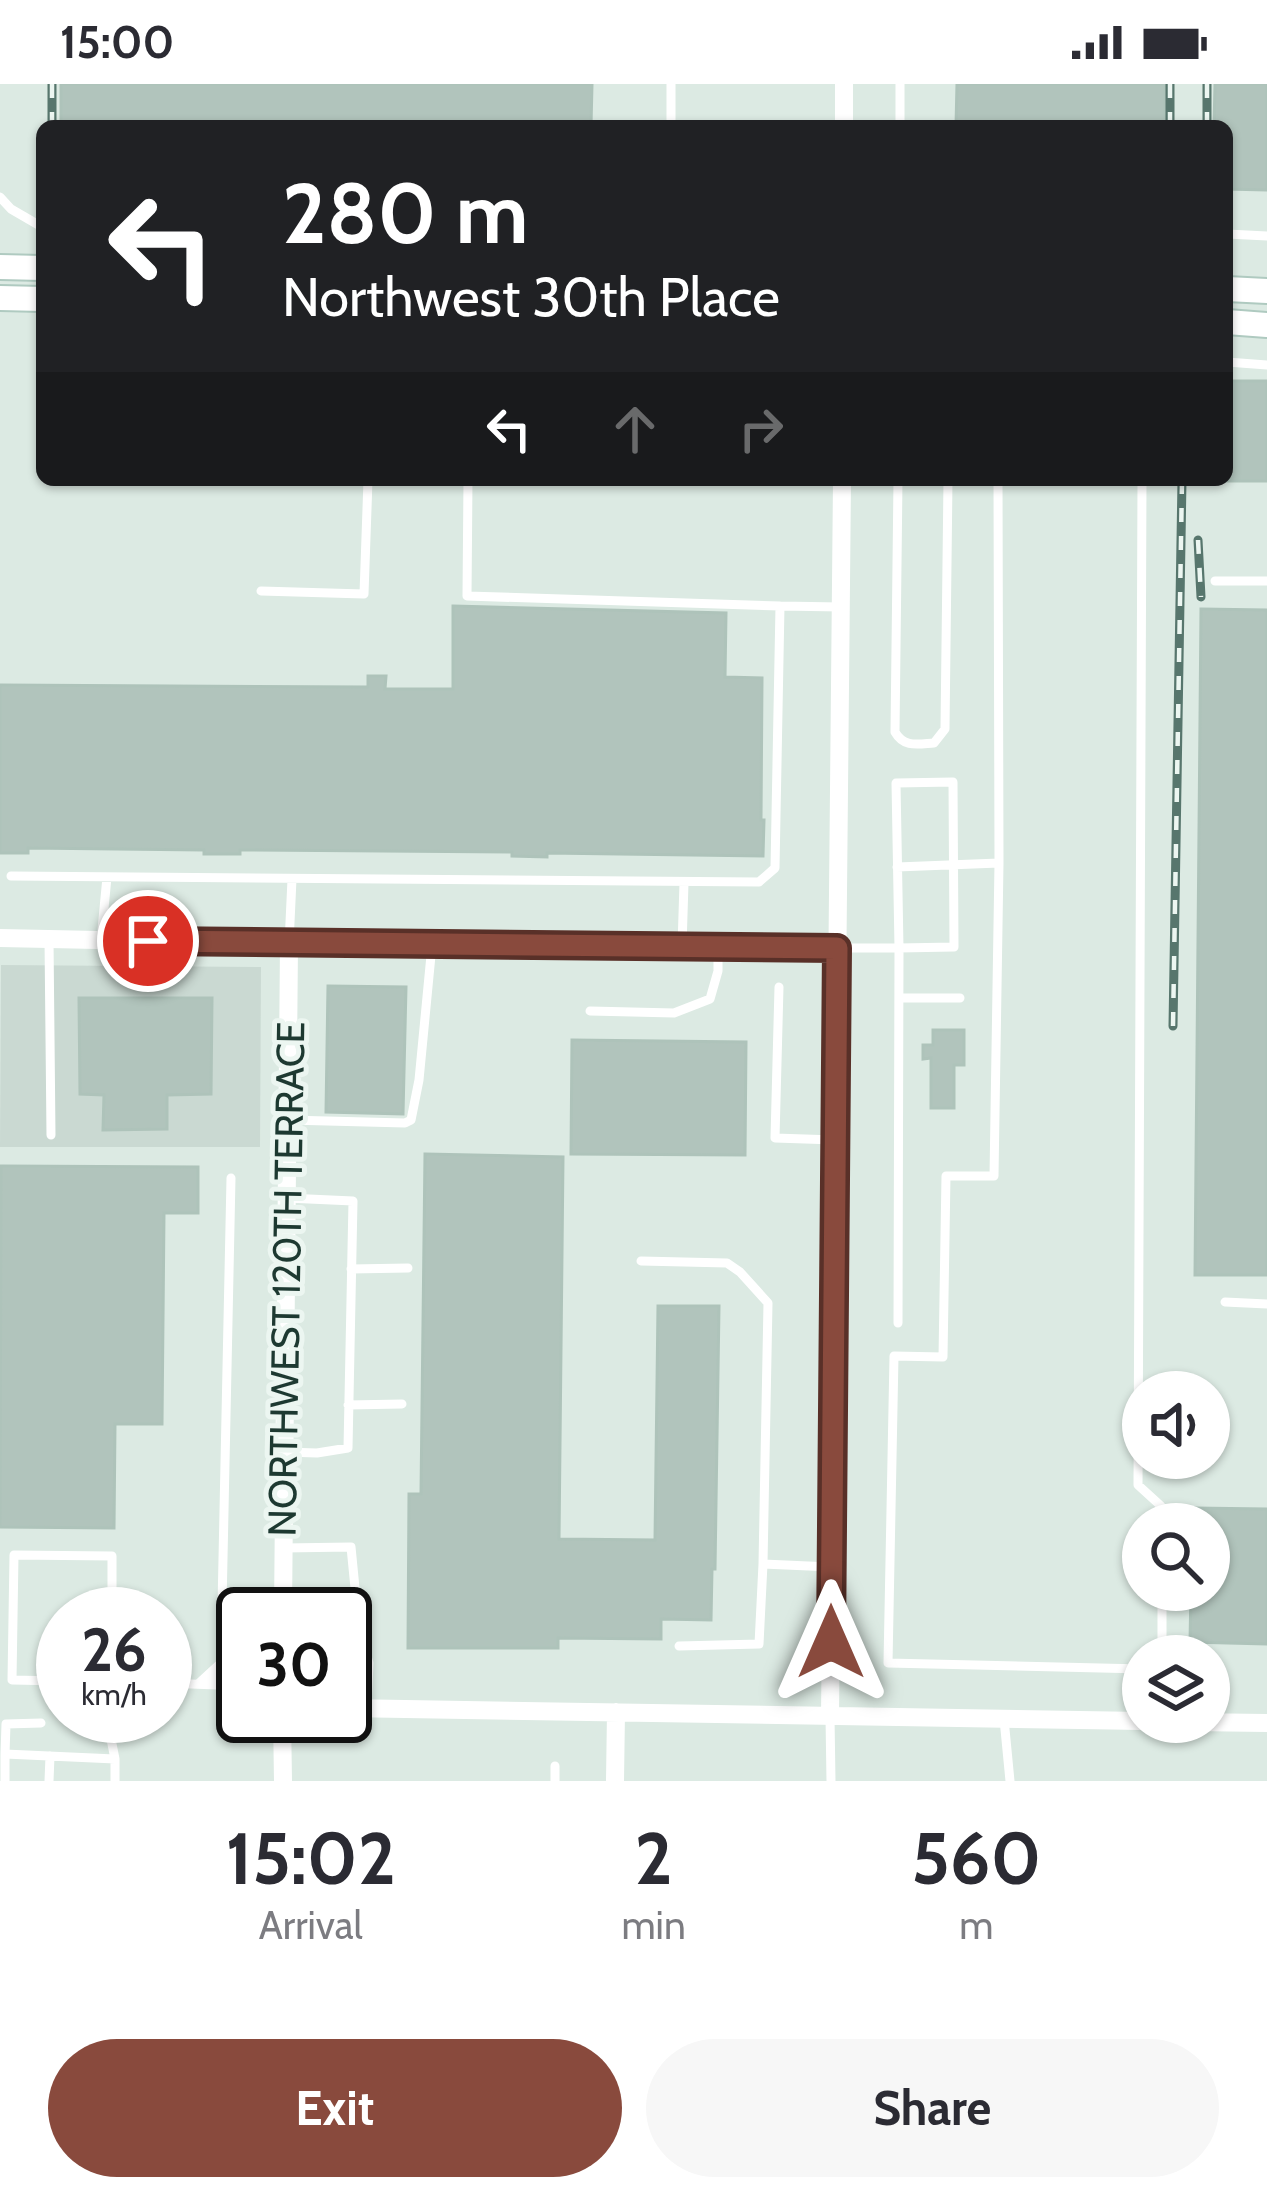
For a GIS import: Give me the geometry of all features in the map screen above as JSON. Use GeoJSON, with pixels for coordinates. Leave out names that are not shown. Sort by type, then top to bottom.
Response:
{"type":"FeatureCollection","features":[{"type":"Feature","properties":{"kind":"main road"},"geometry":{"type":"LineString","coordinates":[[0,267],[36,268]]}},
{"type":"Feature","properties":{"kind":"main road"},"geometry":{"type":"LineString","coordinates":[[1233,289],[1267,291]]}},
{"type":"Feature","properties":{"kind":"main road"},"geometry":{"type":"LineString","coordinates":[[0,298],[36,298]]}},
{"type":"Feature","properties":{"kind":"main road"},"geometry":{"type":"LineString","coordinates":[[1233,322],[1267,325]]}},
{"type":"Feature","properties":{"kind":"street"},"geometry":{"type":"LineString","coordinates":[[844,84],[844,120]]}},
{"type":"Feature","properties":{"kind":"street"},"geometry":{"type":"LineString","coordinates":[[830,1717],[842,486]]}},
{"type":"Feature","properties":{"kind":"street"},"geometry":{"type":"LineString","coordinates":[[0,938],[837,948]]}},
{"type":"Feature","properties":{"kind":"street","name":"NORTHWEST 120TH TERRACE"},"geometry":{"type":"LineString","coordinates":[[284,1587],[289,944]]}},
{"type":"Feature","properties":{"kind":"street"},"geometry":{"type":"LineString","coordinates":[[372,1708],[1122,1721]]}},
{"type":"Feature","properties":{"kind":"street"},"geometry":{"type":"LineString","coordinates":[[615,1781],[616,1712]]}},
{"type":"Feature","properties":{"kind":"street"},"geometry":{"type":"LineString","coordinates":[[1230,1723],[1267,1723]]}},
{"type":"Feature","properties":{"kind":"street"},"geometry":{"type":"LineString","coordinates":[[282,1743],[283,1781]]}},
{"type":"Feature","properties":{"kind":"lane"},"geometry":{"type":"LineString","coordinates":[[671,84],[671,120]]}},
{"type":"Feature","properties":{"kind":"lane"},"geometry":{"type":"LineString","coordinates":[[900,84],[900,120]]}},
{"type":"Feature","properties":{"kind":"lane"},"geometry":{"type":"LineString","coordinates":[[0,196],[11,209],[36,223]]}},
{"type":"Feature","properties":{"kind":"lane"},"geometry":{"type":"LineString","coordinates":[[1233,234],[1267,236]]}},
{"type":"Feature","properties":{"kind":"lane"},"geometry":{"type":"LineString","coordinates":[[1233,362],[1267,365]]}},
{"type":"Feature","properties":{"kind":"lane"},"geometry":{"type":"LineString","coordinates":[[261,591],[364,594],[368,486]]}},
{"type":"Feature","properties":{"kind":"lane"},"geometry":{"type":"LineString","coordinates":[[468,486],[467,596],[841,607]]}},
{"type":"Feature","properties":{"kind":"lane"},"geometry":{"type":"LineString","coordinates":[[898,486],[896,732],[908,744],[934,743],[946,729],[948,486]]}},
{"type":"Feature","properties":{"kind":"lane"},"geometry":{"type":"LineString","coordinates":[[998,486],[994,1176],[946,1176],[943,1357],[894,1356],[888,1663],[1122,1669]]}},
{"type":"Feature","properties":{"kind":"lane"},"geometry":{"type":"LineString","coordinates":[[1142,486],[1138,1485],[1158,1503]]}},
{"type":"Feature","properties":{"kind":"lane"},"geometry":{"type":"LineString","coordinates":[[1215,581],[1267,580]]}},
{"type":"Feature","properties":{"kind":"lane"},"geometry":{"type":"LineString","coordinates":[[10,876],[759,882],[775,868],[780,606]]}},
{"type":"Feature","properties":{"kind":"lane"},"geometry":{"type":"LineString","coordinates":[[837,948],[899,948],[954,946],[952,782],[896,783],[899,948],[898,1323]]}},
{"type":"Feature","properties":{"kind":"lane"},"geometry":{"type":"LineString","coordinates":[[897,866],[999,863]]}},
{"type":"Feature","properties":{"kind":"lane"},"geometry":{"type":"LineString","coordinates":[[101,940],[107,877]]}},
{"type":"Feature","properties":{"kind":"lane"},"geometry":{"type":"LineString","coordinates":[[289,944],[292,879]]}},
{"type":"Feature","properties":{"kind":"lane"},"geometry":{"type":"LineString","coordinates":[[682,946],[684,883]]}},
{"type":"Feature","properties":{"kind":"lane"},"geometry":{"type":"LineString","coordinates":[[49,939],[51,1135]]}},
{"type":"Feature","properties":{"kind":"lane"},"geometry":{"type":"LineString","coordinates":[[288,1120],[405,1124],[411,1120],[432,945]]}},
{"type":"Feature","properties":{"kind":"lane"},"geometry":{"type":"LineString","coordinates":[[590,1011],[674,1012],[710,999],[718,971],[718,946]]}},
{"type":"Feature","properties":{"kind":"lane"},"geometry":{"type":"LineString","coordinates":[[778,987],[775,1138],[835,1140]]}},
{"type":"Feature","properties":{"kind":"lane"},"geometry":{"type":"LineString","coordinates":[[899,998],[960,998]]}},
{"type":"Feature","properties":{"kind":"lane"},"geometry":{"type":"LineString","coordinates":[[223,1587],[231,1178]]}},
{"type":"Feature","properties":{"kind":"lane"},"geometry":{"type":"LineString","coordinates":[[285,1451],[348,1448],[352,1201],[287,1198]]}},
{"type":"Feature","properties":{"kind":"lane"},"geometry":{"type":"LineString","coordinates":[[640,1261],[728,1263],[768,1303],[759,1644],[679,1646]]}},
{"type":"Feature","properties":{"kind":"lane"},"geometry":{"type":"LineString","coordinates":[[351,1269],[408,1268]]}},
{"type":"Feature","properties":{"kind":"lane"},"geometry":{"type":"LineString","coordinates":[[1225,1302],[1267,1304]]}},
{"type":"Feature","properties":{"kind":"lane"},"geometry":{"type":"LineString","coordinates":[[348,1405],[402,1404]]}},
{"type":"Feature","properties":{"kind":"lane"},"geometry":{"type":"LineString","coordinates":[[284,1548],[351,1547],[355,1587]]}},
{"type":"Feature","properties":{"kind":"lane"},"geometry":{"type":"LineString","coordinates":[[36,1680],[12,1680],[14,1555],[112,1556],[112,1587]]}},
{"type":"Feature","properties":{"kind":"lane"},"geometry":{"type":"LineString","coordinates":[[763,1564],[831,1567]]}},
{"type":"Feature","properties":{"kind":"lane"},"geometry":{"type":"LineString","coordinates":[[198,1684],[216,1667]]}},
{"type":"Feature","properties":{"kind":"lane"},"geometry":{"type":"LineString","coordinates":[[198,1684],[216,1677]]}},
{"type":"Feature","properties":{"kind":"lane"},"geometry":{"type":"LineString","coordinates":[[192,1684],[216,1685]]}},
{"type":"Feature","properties":{"kind":"lane"},"geometry":{"type":"LineString","coordinates":[[830,1717],[831,1781]]}},
{"type":"Feature","properties":{"kind":"lane"},"geometry":{"type":"LineString","coordinates":[[1004,1719],[1010,1781]]}},
{"type":"Feature","properties":{"kind":"lane"},"geometry":{"type":"LineString","coordinates":[[4,1781],[7,1724],[36,1723]]}},
{"type":"Feature","properties":{"kind":"lane"},"geometry":{"type":"LineString","coordinates":[[112,1743],[115,1781]]}},
{"type":"Feature","properties":{"kind":"lane"},"geometry":{"type":"LineString","coordinates":[[5,1754],[115,1759]]}},
{"type":"Feature","properties":{"kind":"lane"},"geometry":{"type":"LineString","coordinates":[[49,1781],[50,1756]]}},
{"type":"Feature","properties":{"kind":"lane"},"geometry":{"type":"LineString","coordinates":[[554,1781],[555,1766]]}},
{"type":"Feature","properties":{"kind":"shaded area"},"geometry":{"type":"Polygon","coordinates":[[[1,965],[261,967],[260,1147],[0,1147],[1,965]]]}},
{"type":"Feature","properties":{"kind":"building"},"geometry":{"type":"Polygon","coordinates":[[[61,84],[592,84],[591,120],[61,120],[61,84]]]}},
{"type":"Feature","properties":{"kind":"building"},"geometry":{"type":"Polygon","coordinates":[[[957,84],[1165,84],[1165,120],[956,120],[957,84]]]}},
{"type":"Feature","properties":{"kind":"building"},"geometry":{"type":"Polygon","coordinates":[[[1215,84],[1267,84],[1267,190],[1233,189],[1233,120],[1214,120],[1215,84]]]}},
{"type":"Feature","properties":{"kind":"building"},"geometry":{"type":"Polygon","coordinates":[[[1233,381],[1267,381],[1267,481],[1233,481],[1233,381]]]}},
{"type":"Feature","properties":{"kind":"building"},"geometry":{"type":"Polygon","coordinates":[[[453,606],[726,613],[725,677],[762,678],[763,856],[240,850],[240,854],[204,854],[204,850],[28,848],[28,853],[0,853],[0,685],[368,687],[368,676],[386,676],[385,689],[453,689],[453,606]]]}},
{"type":"Feature","properties":{"kind":"building"},"geometry":{"type":"Polygon","coordinates":[[[1201,609],[1267,610],[1267,1275],[1195,1275],[1201,609]]]}},
{"type":"Feature","properties":{"kind":"building"},"geometry":{"type":"Polygon","coordinates":[[[328,986],[406,987],[403,1114],[326,1112],[328,986]]]}},
{"type":"Feature","properties":{"kind":"building"},"geometry":{"type":"Polygon","coordinates":[[[79,998],[212,998],[211,1094],[167,1095],[167,1129],[103,1130],[104,1095],[80,1094],[79,998]]]}},
{"type":"Feature","properties":{"kind":"building"},"geometry":{"type":"Polygon","coordinates":[[[933,1030],[964,1030],[964,1065],[954,1065],[954,1108],[931,1108],[931,1058],[923,1059],[923,1045],[933,1045],[933,1030]]]}},
{"type":"Feature","properties":{"kind":"building"},"geometry":{"type":"Polygon","coordinates":[[[572,1040],[746,1042],[745,1155],[571,1154],[572,1040]]]}},
{"type":"Feature","properties":{"kind":"building"},"geometry":{"type":"Polygon","coordinates":[[[425,1154],[563,1157],[559,1539],[655,1540],[658,1306],[719,1306],[711,1620],[661,1619],[661,1639],[558,1638],[558,1648],[408,1648],[409,1494],[421,1494],[425,1154]]]}},
{"type":"Feature","properties":{"kind":"building"},"geometry":{"type":"Polygon","coordinates":[[[1,1166],[198,1167],[198,1213],[164,1213],[162,1424],[115,1424],[114,1528],[0,1527],[1,1166]]]}},
{"type":"Feature","properties":{"kind":"building"},"geometry":{"type":"Polygon","coordinates":[[[1230,1508],[1267,1509],[1267,1644],[1230,1643],[1230,1635],[1190,1635],[1191,1611],[1230,1611],[1230,1508]]]}},
{"type":"Feature","properties":{"kind":"railway"},"geometry":{"type":"LineString","coordinates":[[52,84],[52,120]]}},
{"type":"Feature","properties":{"kind":"railway"},"geometry":{"type":"LineString","coordinates":[[1170,84],[1170,120]]}},
{"type":"Feature","properties":{"kind":"railway"},"geometry":{"type":"LineString","coordinates":[[1207,84],[1207,120]]}},
{"type":"Feature","properties":{"kind":"railway"},"geometry":{"type":"LineString","coordinates":[[1173,1026],[1182,486]]}},
{"type":"Feature","properties":{"kind":"railway"},"geometry":{"type":"LineString","coordinates":[[1198,540],[1201,597]]}},
{"type":"Feature","properties":{"kind":"route"},"geometry":{"type":"LineString","coordinates":[[148,941],[837,948],[831,1642]]}}]}
